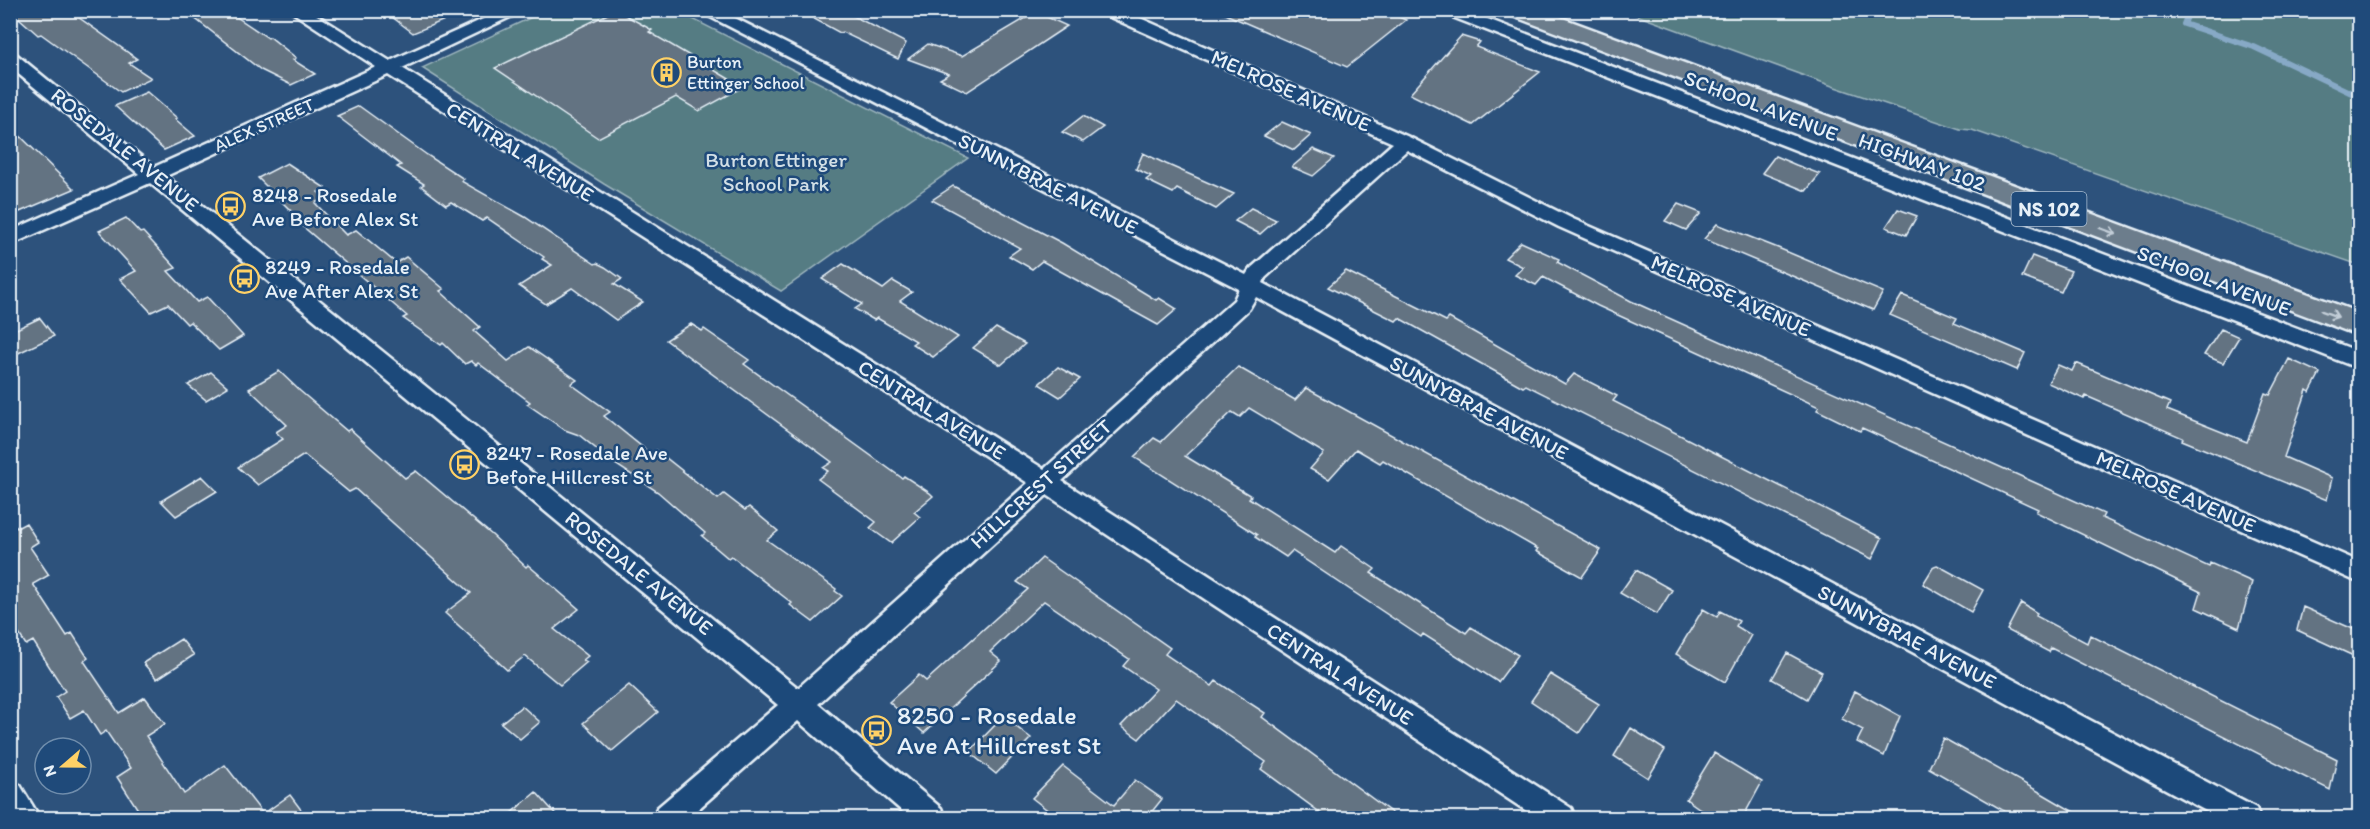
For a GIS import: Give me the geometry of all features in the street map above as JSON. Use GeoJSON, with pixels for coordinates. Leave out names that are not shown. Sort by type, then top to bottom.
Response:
{"type":"FeatureCollection","features":[{"type":"Feature","properties":{"kind":"highway"},"geometry":{"type":"LineString","coordinates":[[1489,10],[1582,45],[1738,94]]}},
{"type":"Feature","properties":{"kind":"highway","name":"HIGHWAY 102"},"geometry":{"type":"LineString","coordinates":[[1518,10],[2360,325]]}},
{"type":"Feature","properties":{"kind":"highway","name":"HIGHWAY 102"},"geometry":{"type":"LineString","coordinates":[[1559,10],[2360,302]]}},
{"type":"Feature","properties":{"kind":"street","name":"CENTRAL AVENUE"},"geometry":{"type":"LineString","coordinates":[[297,10],[1044,481],[1562,819]]}},
{"type":"Feature","properties":{"kind":"street","name":"ALEX STREET"},"geometry":{"type":"LineString","coordinates":[[10,239],[517,10]]}},
{"type":"Feature","properties":{"kind":"street","name":"SUNNYBRAE AVENUE"},"geometry":{"type":"LineString","coordinates":[[705,10],[1251,286],[2246,819]]}},
{"type":"Feature","properties":{"kind":"street","name":"MELROSE AVENUE"},"geometry":{"type":"LineString","coordinates":[[1107,10],[1405,142],[1566,223],[2360,573]]}},
{"type":"Feature","properties":{"kind":"street","name":"SCHOOL AVENUE"},"geometry":{"type":"LineString","coordinates":[[1448,10],[2360,361]]}},
{"type":"Feature","properties":{"kind":"street","name":"ROSEDALE AVENUE"},"geometry":{"type":"LineString","coordinates":[[10,58],[155,174],[800,706],[931,819]]}},
{"type":"Feature","properties":{"kind":"street","name":"HILLCREST STREET"},"geometry":{"type":"LineString","coordinates":[[667,819],[800,706],[1044,481],[1242,304],[1257,274],[1405,142]]}},
{"type":"Feature","properties":{"kind":"street"},"geometry":{"type":"LineString","coordinates":[[10,794],[26,819]]}},
{"type":"Feature","properties":{"kind":"green space","name":"Burton Ettinger School Park"},"geometry":{"type":"Polygon","coordinates":[[[545,11],[677,11],[968,158],[781,291],[604,184],[422,68],[545,11]]]}},
{"type":"Feature","properties":{"kind":"green space"},"geometry":{"type":"Polygon","coordinates":[[[1625,11],[2359,11],[2359,265],[1972,130],[1960,129],[1835,87],[1625,11]]]}},
{"type":"Feature","properties":{"kind":"building"},"geometry":{"type":"Polygon","coordinates":[[[10,10],[68,10],[137,59],[129,63],[151,78],[121,92],[41,34],[38,35],[10,10]]]}},
{"type":"Feature","properties":{"kind":"building"},"geometry":{"type":"Polygon","coordinates":[[[184,10],[226,10],[268,38],[270,37],[296,58],[293,60],[315,74],[291,85],[261,70],[184,10]]]}},
{"type":"Feature","properties":{"kind":"building"},"geometry":{"type":"Polygon","coordinates":[[[383,10],[467,10],[467,11],[413,33],[383,10]]]}},
{"type":"Feature","properties":{"kind":"building","name":"Burton Ettinger School"},"geometry":{"type":"Polygon","coordinates":[[[616,10],[743,87],[699,111],[676,97],[598,138],[495,68],[616,10]]]}},
{"type":"Feature","properties":{"kind":"building"},"geometry":{"type":"Polygon","coordinates":[[[798,10],[842,10],[906,43],[898,59],[840,33],[798,10]]]}},
{"type":"Feature","properties":{"kind":"building"},"geometry":{"type":"Polygon","coordinates":[[[1216,10],[1382,10],[1406,20],[1347,67],[1216,10]]]}},
{"type":"Feature","properties":{"kind":"building"},"geometry":{"type":"Polygon","coordinates":[[[1036,12],[1067,26],[967,92],[940,79],[949,74],[908,59],[928,44],[962,56],[1036,12]]]}},
{"type":"Feature","properties":{"kind":"building"},"geometry":{"type":"Polygon","coordinates":[[[1461,36],[1480,42],[1476,47],[1540,72],[1473,125],[1410,94],[1461,36]]]}},
{"type":"Feature","properties":{"kind":"building"},"geometry":{"type":"Polygon","coordinates":[[[147,92],[195,136],[164,150],[115,106],[147,92]]]}},
{"type":"Feature","properties":{"kind":"building"},"geometry":{"type":"Polygon","coordinates":[[[359,106],[464,179],[461,181],[525,217],[595,264],[605,267],[622,279],[614,284],[643,302],[616,320],[572,288],[546,304],[519,286],[552,265],[487,218],[482,221],[451,202],[446,205],[421,186],[424,184],[397,167],[401,165],[337,116],[359,106]]]}},
{"type":"Feature","properties":{"kind":"building"},"geometry":{"type":"Polygon","coordinates":[[[1083,116],[1103,127],[1083,142],[1062,132],[1083,116]]]}},
{"type":"Feature","properties":{"kind":"building"},"geometry":{"type":"Polygon","coordinates":[[[1282,122],[1311,135],[1294,150],[1264,136],[1282,122]]]}},
{"type":"Feature","properties":{"kind":"building"},"geometry":{"type":"Polygon","coordinates":[[[10,126],[74,189],[10,216],[10,126]]]}},
{"type":"Feature","properties":{"kind":"building"},"geometry":{"type":"Polygon","coordinates":[[[1313,149],[1334,158],[1313,176],[1292,167],[1313,149]]]}},
{"type":"Feature","properties":{"kind":"building"},"geometry":{"type":"Polygon","coordinates":[[[1143,153],[1234,194],[1216,209],[1177,189],[1173,193],[1146,180],[1151,176],[1136,169],[1143,153]]]}},
{"type":"Feature","properties":{"kind":"building"},"geometry":{"type":"Polygon","coordinates":[[[1775,156],[1820,174],[1806,191],[1762,173],[1775,156]]]}},
{"type":"Feature","properties":{"kind":"building"},"geometry":{"type":"Polygon","coordinates":[[[287,163],[325,188],[318,192],[325,197],[315,203],[346,235],[356,230],[396,263],[406,257],[444,289],[440,291],[480,327],[474,331],[508,361],[529,347],[577,380],[571,384],[610,412],[604,416],[651,454],[656,450],[718,499],[724,494],[745,510],[749,507],[778,531],[767,540],[836,589],[835,591],[842,596],[813,622],[731,556],[728,558],[702,536],[705,533],[658,492],[615,464],[579,435],[565,430],[527,404],[530,402],[478,363],[476,365],[471,361],[465,364],[443,343],[441,345],[403,318],[407,316],[300,224],[303,223],[258,178],[287,163]]]}},
{"type":"Feature","properties":{"kind":"building"},"geometry":{"type":"Polygon","coordinates":[[[953,186],[1062,243],[1156,300],[1159,298],[1177,309],[1158,325],[1042,261],[1032,269],[1009,256],[1020,248],[932,200],[953,186]]]}},
{"type":"Feature","properties":{"kind":"building"},"geometry":{"type":"Polygon","coordinates":[[[1678,204],[1701,213],[1686,230],[1665,221],[1678,204]]]}},
{"type":"Feature","properties":{"kind":"building"},"geometry":{"type":"Polygon","coordinates":[[[1251,208],[1276,220],[1260,234],[1235,221],[1251,208]]]}},
{"type":"Feature","properties":{"kind":"building"},"geometry":{"type":"Polygon","coordinates":[[[1898,209],[1917,216],[1906,235],[1886,227],[1898,209]]]}},
{"type":"Feature","properties":{"kind":"building"},"geometry":{"type":"Polygon","coordinates":[[[126,218],[140,233],[143,232],[176,268],[168,271],[197,302],[207,297],[243,336],[219,350],[190,322],[187,324],[168,304],[151,312],[120,279],[136,271],[99,231],[126,218]]]}},
{"type":"Feature","properties":{"kind":"building"},"geometry":{"type":"Polygon","coordinates":[[[1717,224],[1883,292],[1873,310],[1704,239],[1717,224]]]}},
{"type":"Feature","properties":{"kind":"building"},"geometry":{"type":"Polygon","coordinates":[[[1521,242],[1559,259],[1557,262],[1631,301],[2104,514],[2102,518],[2209,567],[2210,563],[2252,582],[2239,628],[2196,608],[2201,592],[2036,512],[2038,509],[1862,428],[1860,431],[1817,410],[1819,407],[1598,306],[1543,277],[1536,285],[1515,275],[1523,267],[1505,258],[1521,242]]]}},
{"type":"Feature","properties":{"kind":"building"},"geometry":{"type":"Polygon","coordinates":[[[2032,256],[2071,271],[2061,292],[2022,277],[2032,256]]]}},
{"type":"Feature","properties":{"kind":"building"},"geometry":{"type":"Polygon","coordinates":[[[843,264],[883,289],[893,281],[912,292],[900,301],[958,337],[933,357],[912,344],[916,341],[877,318],[874,320],[855,309],[862,304],[822,279],[843,264]]]}},
{"type":"Feature","properties":{"kind":"building"},"geometry":{"type":"Polygon","coordinates":[[[1346,271],[1446,321],[1449,318],[1565,384],[1574,374],[1617,396],[1613,401],[1882,538],[1872,559],[1526,385],[1523,387],[1399,318],[1396,321],[1328,287],[1346,271]]]}},
{"type":"Feature","properties":{"kind":"building"},"geometry":{"type":"Polygon","coordinates":[[[1902,295],[1957,318],[1954,323],[2025,353],[2017,370],[1890,315],[1902,295]]]}},
{"type":"Feature","properties":{"kind":"building"},"geometry":{"type":"Polygon","coordinates":[[[40,318],[54,336],[10,357],[10,332],[40,318]]]}},
{"type":"Feature","properties":{"kind":"building"},"geometry":{"type":"Polygon","coordinates":[[[691,324],[702,331],[704,329],[749,360],[744,364],[902,478],[904,476],[930,493],[933,496],[914,512],[920,517],[891,543],[870,528],[876,522],[818,479],[828,471],[823,468],[832,462],[666,340],[691,324]]]}},
{"type":"Feature","properties":{"kind":"building"},"geometry":{"type":"Polygon","coordinates":[[[996,328],[1025,344],[1001,365],[973,348],[996,328]]]}},
{"type":"Feature","properties":{"kind":"building"},"geometry":{"type":"Polygon","coordinates":[[[2221,329],[2239,337],[2223,363],[2204,355],[2221,329]]]}},
{"type":"Feature","properties":{"kind":"building"},"geometry":{"type":"Polygon","coordinates":[[[2289,359],[2320,373],[2310,392],[2307,390],[2284,457],[2332,478],[2327,500],[2182,440],[2183,438],[2086,396],[2084,399],[2048,383],[2058,365],[2072,371],[2076,363],[2170,403],[2167,410],[2247,442],[2265,393],[2270,395],[2289,359]]]}},
{"type":"Feature","properties":{"kind":"building"},"geometry":{"type":"Polygon","coordinates":[[[1058,367],[1080,379],[1060,397],[1039,384],[1058,367]]]}},
{"type":"Feature","properties":{"kind":"building"},"geometry":{"type":"Polygon","coordinates":[[[1238,367],[1295,400],[1306,388],[1601,550],[1582,577],[1536,551],[1538,549],[1383,460],[1380,463],[1356,449],[1329,479],[1310,469],[1324,453],[1249,408],[1240,417],[1232,412],[1185,456],[1251,496],[1249,498],[1335,553],[1341,546],[1375,569],[1371,573],[1466,633],[1471,627],[1518,655],[1498,682],[1423,634],[1421,637],[1292,551],[1286,557],[1255,537],[1257,535],[1134,457],[1154,438],[1161,442],[1238,367]]]}},
{"type":"Feature","properties":{"kind":"building"},"geometry":{"type":"Polygon","coordinates":[[[279,371],[405,478],[416,471],[526,567],[528,565],[579,609],[554,629],[588,656],[583,660],[587,662],[560,685],[525,656],[507,670],[445,613],[471,593],[355,489],[349,492],[304,455],[258,485],[238,467],[283,439],[276,432],[287,425],[249,389],[279,371]]]}},
{"type":"Feature","properties":{"kind":"building"},"geometry":{"type":"Polygon","coordinates":[[[211,372],[228,387],[206,400],[188,385],[211,372]]]}},
{"type":"Feature","properties":{"kind":"building"},"geometry":{"type":"Polygon","coordinates":[[[202,476],[217,491],[176,516],[161,501],[202,476]]]}},
{"type":"Feature","properties":{"kind":"building"},"geometry":{"type":"Polygon","coordinates":[[[10,519],[17,528],[26,523],[38,542],[30,547],[49,575],[33,584],[67,636],[72,633],[88,658],[84,661],[119,713],[145,697],[165,724],[146,736],[184,794],[225,765],[263,814],[290,795],[308,819],[144,819],[117,777],[131,768],[106,731],[100,735],[84,710],[70,718],[56,697],[65,691],[33,641],[26,645],[10,620],[10,519]]]}},
{"type":"Feature","properties":{"kind":"building"},"geometry":{"type":"Polygon","coordinates":[[[1042,558],[1170,648],[1165,654],[1212,686],[1216,681],[1265,713],[1262,717],[1400,819],[1329,819],[1261,769],[1266,762],[1176,699],[1139,739],[1121,726],[1156,689],[1123,666],[1129,659],[1044,601],[990,652],[1001,661],[924,733],[889,702],[919,675],[926,681],[1028,589],[1017,582],[1042,558]]]}},
{"type":"Feature","properties":{"kind":"building"},"geometry":{"type":"Polygon","coordinates":[[[1937,565],[1983,590],[1971,612],[1923,584],[1934,566],[1937,565]]]}},
{"type":"Feature","properties":{"kind":"building"},"geometry":{"type":"Polygon","coordinates":[[[1636,570],[1672,590],[1657,614],[1620,593],[1636,570]]]}},
{"type":"Feature","properties":{"kind":"building"},"geometry":{"type":"Polygon","coordinates":[[[2021,603],[2037,613],[2036,616],[2087,643],[2090,635],[2337,759],[2330,790],[2051,648],[2049,652],[2007,630],[2021,603]]]}},
{"type":"Feature","properties":{"kind":"building"},"geometry":{"type":"Polygon","coordinates":[[[2303,607],[2360,632],[2360,659],[2297,630],[2303,607]]]}},
{"type":"Feature","properties":{"kind":"building"},"geometry":{"type":"Polygon","coordinates":[[[1703,609],[1717,617],[1720,611],[1739,621],[1736,626],[1751,635],[1725,682],[1676,654],[1703,609]]]}},
{"type":"Feature","properties":{"kind":"building"},"geometry":{"type":"Polygon","coordinates":[[[181,639],[194,655],[157,679],[143,663],[181,639]]]}},
{"type":"Feature","properties":{"kind":"building"},"geometry":{"type":"Polygon","coordinates":[[[1787,653],[1822,672],[1807,699],[1772,679],[1787,653]]]}},
{"type":"Feature","properties":{"kind":"building"},"geometry":{"type":"Polygon","coordinates":[[[1550,674],[1599,704],[1579,733],[1531,701],[1550,674]]]}},
{"type":"Feature","properties":{"kind":"building"},"geometry":{"type":"Polygon","coordinates":[[[629,685],[658,712],[612,751],[583,723],[629,685]]]}},
{"type":"Feature","properties":{"kind":"building"},"geometry":{"type":"Polygon","coordinates":[[[1855,691],[1900,716],[1884,756],[1857,742],[1863,730],[1842,719],[1855,691]]]}},
{"type":"Feature","properties":{"kind":"building"},"geometry":{"type":"Polygon","coordinates":[[[522,706],[540,722],[520,739],[501,723],[522,706]]]}},
{"type":"Feature","properties":{"kind":"building"},"geometry":{"type":"Polygon","coordinates":[[[1003,717],[1031,738],[996,774],[969,752],[1003,717]]]}},
{"type":"Feature","properties":{"kind":"building"},"geometry":{"type":"Polygon","coordinates":[[[1631,728],[1665,750],[1648,778],[1614,756],[1631,728]]]}},
{"type":"Feature","properties":{"kind":"building"},"geometry":{"type":"Polygon","coordinates":[[[1943,738],[2086,819],[2018,819],[1929,768],[1943,738]]]}},
{"type":"Feature","properties":{"kind":"building"},"geometry":{"type":"Polygon","coordinates":[[[1714,753],[1762,782],[1742,819],[1699,819],[1703,811],[1686,799],[1714,753]]]}},
{"type":"Feature","properties":{"kind":"building"},"geometry":{"type":"Polygon","coordinates":[[[1063,766],[1114,805],[1135,780],[1162,799],[1146,819],[1059,819],[1032,798],[1063,766]]]}},
{"type":"Feature","properties":{"kind":"building"},"geometry":{"type":"Polygon","coordinates":[[[536,792],[560,819],[504,819],[536,792]]]}},
{"type":"Feature","properties":{"kind":"waterway"},"geometry":{"type":"LineString","coordinates":[[2180,10],[2188,14],[2184,24],[2254,47],[2360,97]]}},
{"type":"Feature","properties":{"kind":"place","name":"Burton Ettinger School"},"geometry":{"type":"Point","coordinates":[666,72]}},
{"type":"Feature","properties":{"kind":"place","name":"8248 - Rosedale Ave Before Alex St"},"geometry":{"type":"Point","coordinates":[231,207]}},
{"type":"Feature","properties":{"kind":"place","name":"8249 - Rosedale Ave After Alex St"},"geometry":{"type":"Point","coordinates":[244,279]}},
{"type":"Feature","properties":{"kind":"place","name":"8247 - Rosedale Ave Before Hillcrest St"},"geometry":{"type":"Point","coordinates":[465,465]}},
{"type":"Feature","properties":{"kind":"place","name":"8250 - Rosedale Ave At Hillcrest St"},"geometry":{"type":"Point","coordinates":[876,730]}}]}
